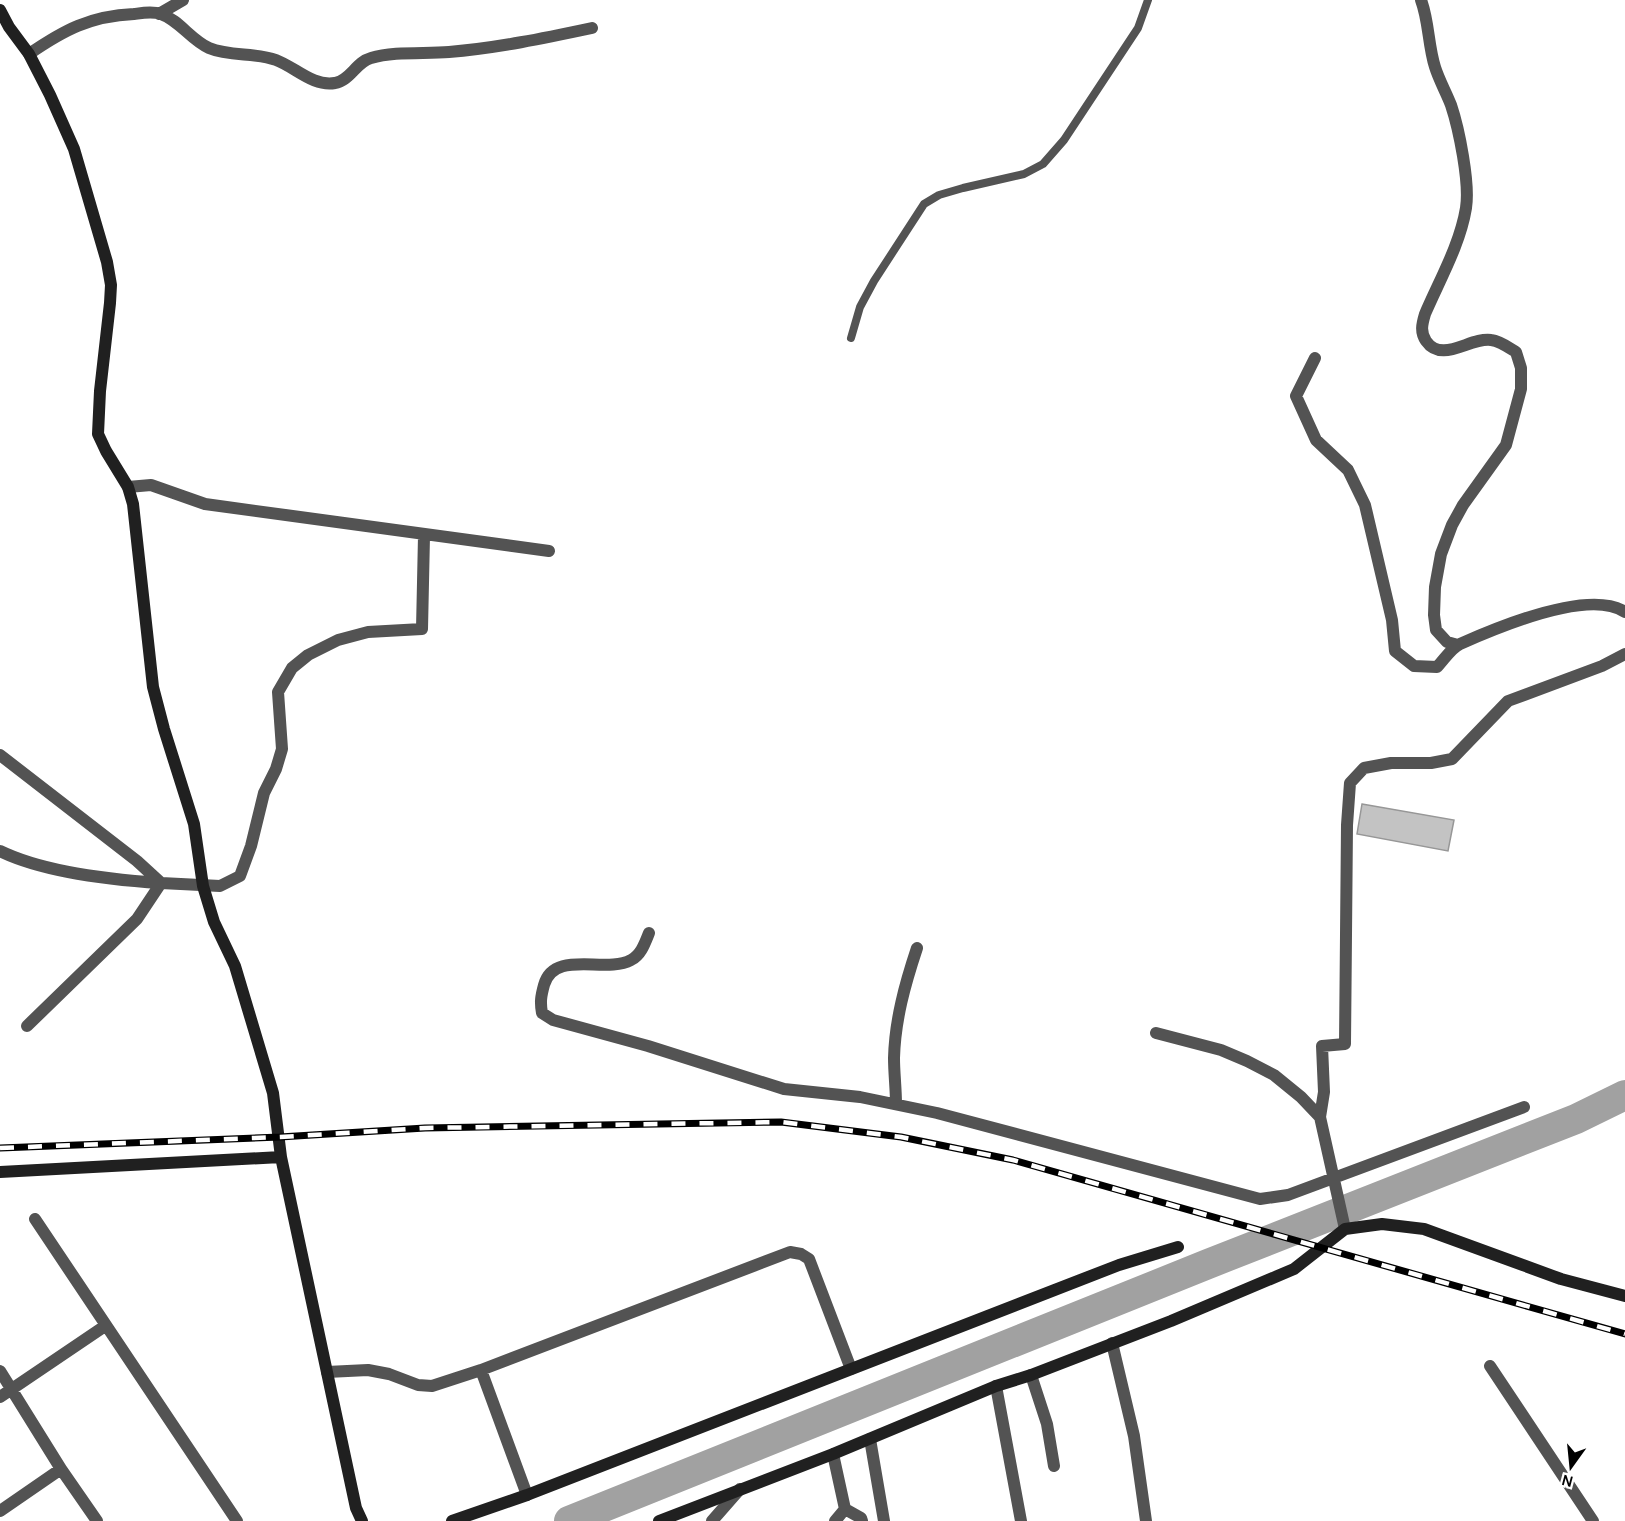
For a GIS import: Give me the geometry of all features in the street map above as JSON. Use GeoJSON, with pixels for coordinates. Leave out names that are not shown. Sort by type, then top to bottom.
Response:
{"type":"FeatureCollection","features":[{"type":"Feature","properties":{"kind":"street"},"geometry":{"type":"LineString","coordinates":[[159,14],[183,0]]}},
{"type":"Feature","properties":{"kind":"street"},"geometry":{"type":"LineString","coordinates":[[1421,0],[1427,15],[1428,37],[1435,69],[1451,105],[1468,184],[1461,229],[1421,327],[1429,345],[1440,351],[1451,350],[1475,340],[1492,340],[1516,352],[1521,368],[1521,389],[1506,445],[1463,505],[1452,525],[1441,554],[1435,587],[1436,630],[1447,642],[1458,645]]}},
{"type":"Feature","properties":{"kind":"street"},"geometry":{"type":"LineString","coordinates":[[0,10],[9,27],[29,54],[50,94],[74,149],[107,262],[111,285],[98,434],[128,487],[134,504],[153,687],[194,824],[202,886],[214,922],[235,966],[273,1093],[281,1157],[356,1508],[362,1521]]}},
{"type":"Feature","properties":{"kind":"street"},"geometry":{"type":"LineString","coordinates":[[29,54],[60,33],[82,23],[126,14],[159,14],[210,48],[276,59],[305,76],[323,83],[334,83],[345,79],[359,65],[371,58],[449,52],[528,41],[592,28]]}},
{"type":"Feature","properties":{"kind":"street"},"geometry":{"type":"LineString","coordinates":[[1315,358],[1296,396],[1316,440],[1348,470],[1365,505],[1392,620],[1395,651],[1414,666],[1437,667],[1458,645],[1545,612],[1584,605],[1603,605],[1620,608],[1625,612]]}},
{"type":"Feature","properties":{"kind":"street"},"geometry":{"type":"LineString","coordinates":[[128,487],[151,485],[205,504],[424,536],[549,551]]}},
{"type":"Feature","properties":{"kind":"street"},"geometry":{"type":"LineString","coordinates":[[0,851],[16,859],[122,881],[220,886],[240,876],[251,846],[264,794],[276,769],[282,749],[278,692],[292,668],[308,655],[338,640],[368,632],[422,629],[424,536]]}},
{"type":"Feature","properties":{"kind":"street"},"geometry":{"type":"LineString","coordinates":[[1344,1223],[1320,1117],[1324,1092],[1322,1046],[1345,1044],[1347,825],[1350,783],[1364,768],[1390,763],[1431,763],[1452,759],[1508,701],[1602,666],[1625,654]]}},
{"type":"Feature","properties":{"kind":"street"},"geometry":{"type":"LineString","coordinates":[[0,755],[137,861],[161,883]]}},
{"type":"Feature","properties":{"kind":"street"},"geometry":{"type":"LineString","coordinates":[[27,1026],[137,919],[161,883]]}},
{"type":"Feature","properties":{"kind":"street"},"geometry":{"type":"LineString","coordinates":[[649,933],[644,947],[631,960],[614,964],[561,965],[546,978],[540,1002],[542,1013],[553,1020],[648,1046],[784,1089],[860,1097],[937,1113],[1260,1199],[1288,1195],[1335,1182],[1524,1107]]}},
{"type":"Feature","properties":{"kind":"street"},"geometry":{"type":"LineString","coordinates":[[896,1104],[894,1058],[898,1019],[917,948]]}},
{"type":"Feature","properties":{"kind":"street"},"geometry":{"type":"LineString","coordinates":[[1156,1033],[1221,1050],[1247,1061],[1274,1075],[1301,1097],[1320,1117]]}},
{"type":"Feature","properties":{"kind":"street"},"geometry":{"type":"LineString","coordinates":[[0,1172],[281,1157]]}},
{"type":"Feature","properties":{"kind":"street"},"geometry":{"type":"LineString","coordinates":[[35,1220],[237,1521]]}},
{"type":"Feature","properties":{"kind":"street"},"geometry":{"type":"LineString","coordinates":[[659,1521],[833,1454],[996,1386],[1031,1375],[1171,1321],[1294,1269],[1344,1223],[1382,1224],[1424,1229],[1561,1279],[1625,1296]]}},
{"type":"Feature","properties":{"kind":"street"},"geometry":{"type":"LineString","coordinates":[[452,1521],[527,1496],[1119,1265],[1178,1246]]}},
{"type":"Feature","properties":{"kind":"street"},"geometry":{"type":"LineString","coordinates":[[327,1372],[369,1370],[389,1374],[418,1385],[432,1386],[481,1370],[790,1252],[801,1254],[809,1259],[851,1369]]}},
{"type":"Feature","properties":{"kind":"street"},"geometry":{"type":"LineString","coordinates":[[0,1397],[105,1326]]}},
{"type":"Feature","properties":{"kind":"street"},"geometry":{"type":"LineString","coordinates":[[1112,1343],[1134,1436],[1146,1521]]}},
{"type":"Feature","properties":{"kind":"street"},"geometry":{"type":"LineString","coordinates":[[1490,1366],[1593,1521]]}},
{"type":"Feature","properties":{"kind":"street"},"geometry":{"type":"LineString","coordinates":[[481,1370],[527,1496]]}},
{"type":"Feature","properties":{"kind":"street"},"geometry":{"type":"LineString","coordinates":[[0,1371],[61,1469],[97,1521]]}},
{"type":"Feature","properties":{"kind":"street"},"geometry":{"type":"LineString","coordinates":[[1031,1375],[1047,1424],[1054,1466]]}},
{"type":"Feature","properties":{"kind":"street"},"geometry":{"type":"LineString","coordinates":[[996,1386],[1021,1521]]}},
{"type":"Feature","properties":{"kind":"street"},"geometry":{"type":"LineString","coordinates":[[870,1439],[884,1521]]}},
{"type":"Feature","properties":{"kind":"street"},"geometry":{"type":"LineString","coordinates":[[833,1454],[845,1509],[861,1518],[862,1521]]}},
{"type":"Feature","properties":{"kind":"street"},"geometry":{"type":"LineString","coordinates":[[0,1511],[61,1469]]}},
{"type":"Feature","properties":{"kind":"street"},"geometry":{"type":"LineString","coordinates":[[712,1521],[740,1489]]}},
{"type":"Feature","properties":{"kind":"street"},"geometry":{"type":"LineString","coordinates":[[836,1521],[845,1509]]}},
{"type":"Feature","properties":{"kind":"lane"},"geometry":{"type":"LineString","coordinates":[[851,338],[860,307],[874,281],[924,204],[939,195],[1024,174],[1043,164],[1064,140],[1138,28],[1148,0]]}},
{"type":"Feature","properties":{"kind":"building"},"geometry":{"type":"Polygon","coordinates":[[[1362,804],[1454,820],[1448,851],[1357,834],[1362,804]]]}},
{"type":"Feature","properties":{"kind":"waterway"},"geometry":{"type":"LineString","coordinates":[[569,1521],[1576,1119],[1625,1095]]}},
{"type":"Feature","properties":{"kind":"railway"},"geometry":{"type":"LineString","coordinates":[[0,1148],[280,1137],[425,1128],[781,1122],[901,1137],[1013,1160],[1625,1334]]}}]}
